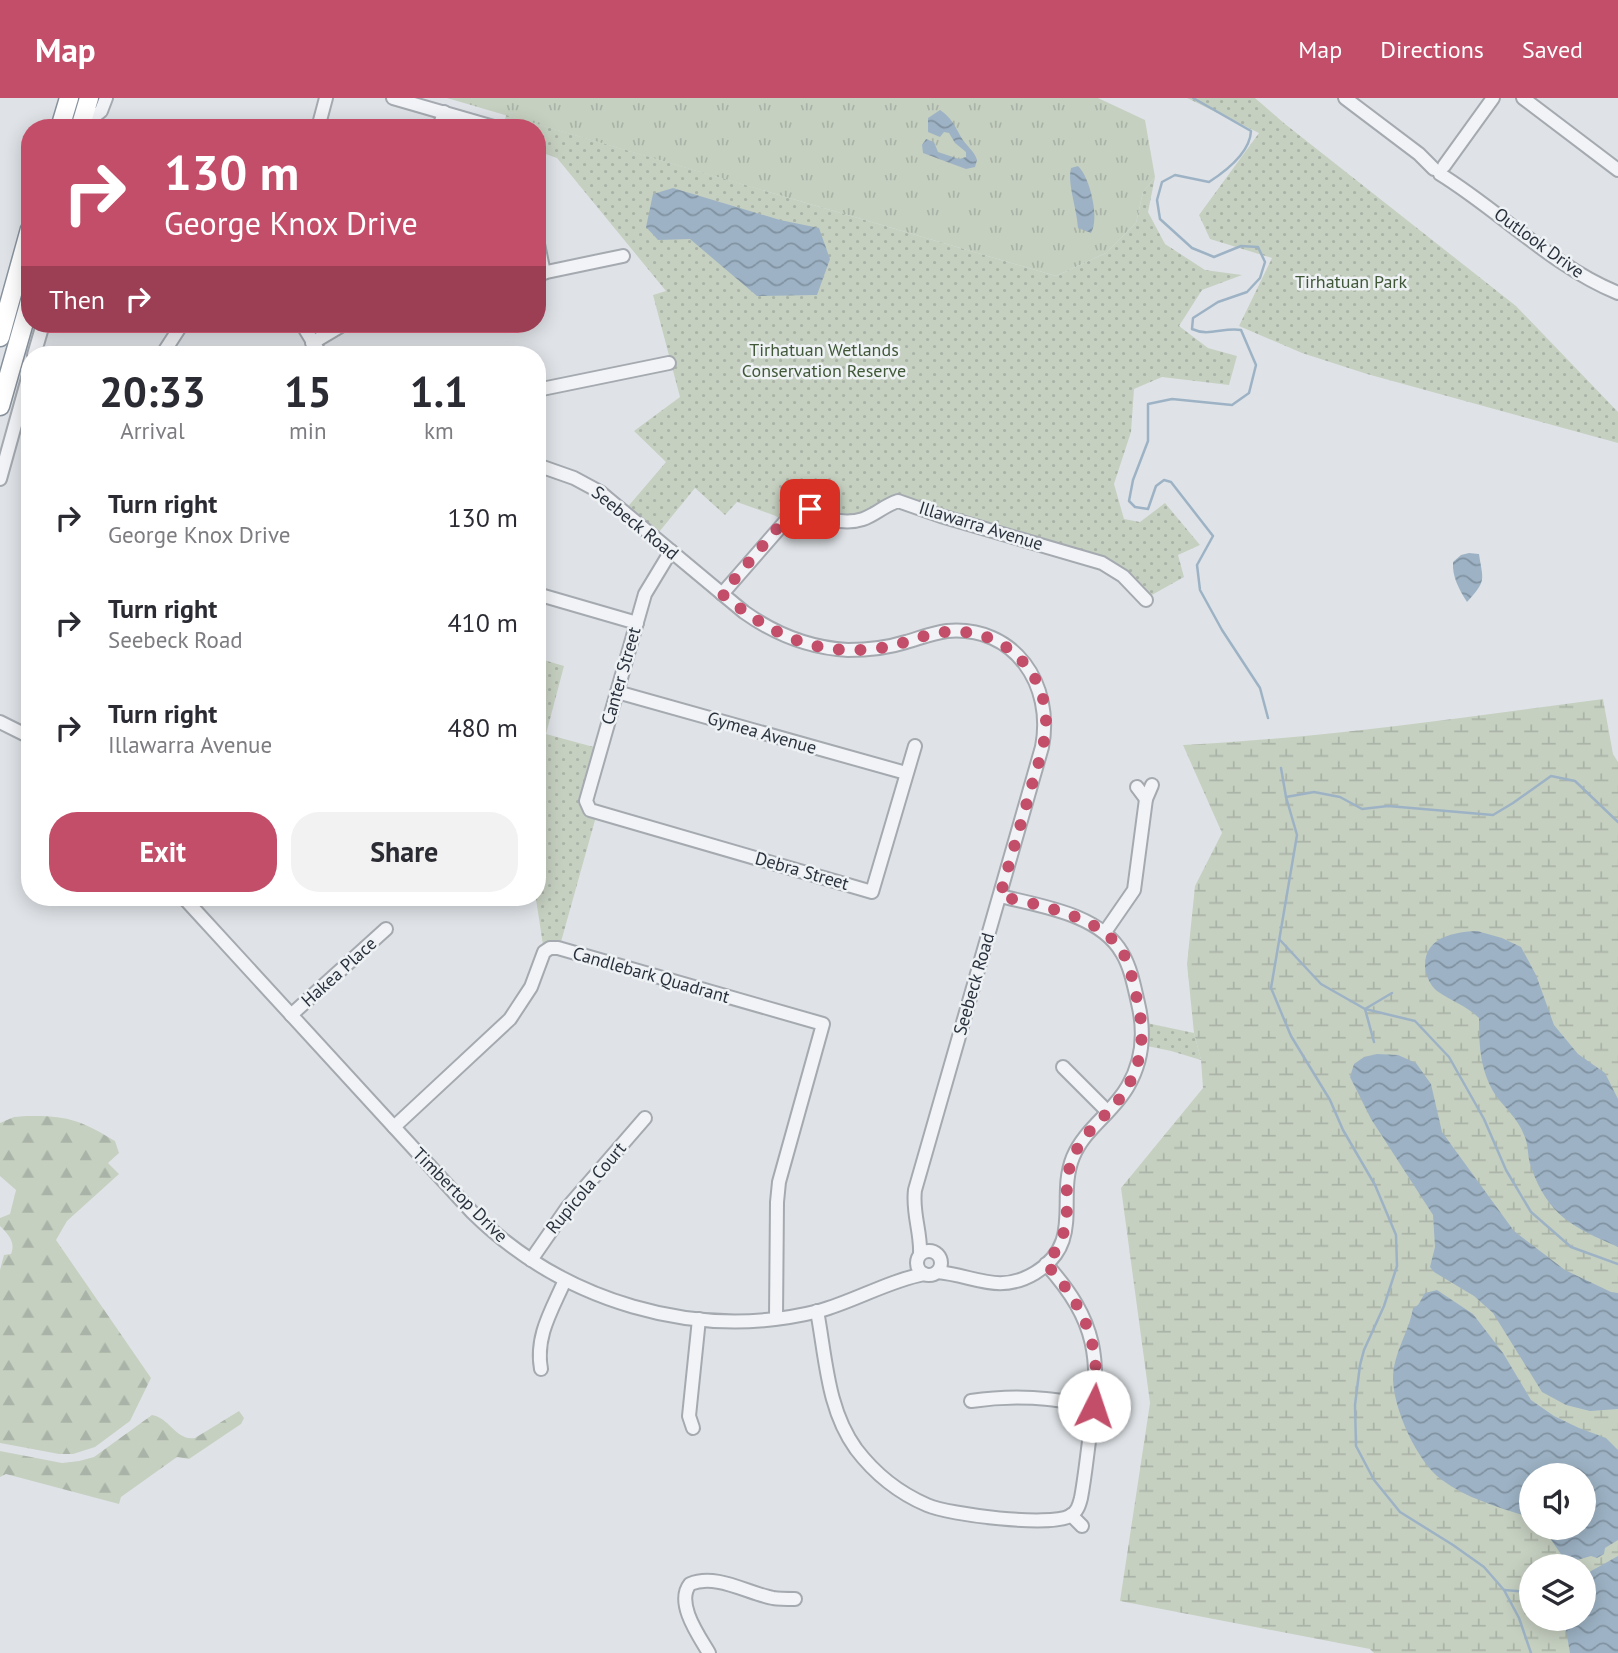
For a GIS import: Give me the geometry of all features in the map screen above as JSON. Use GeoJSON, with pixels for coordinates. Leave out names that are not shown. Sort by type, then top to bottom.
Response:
{"type":"FeatureCollection","features":[{"type":"Feature","properties":{"kind":"highway"},"geometry":{"type":"LineString","coordinates":[[63,119],[69,98]]}},
{"type":"Feature","properties":{"kind":"highway"},"geometry":{"type":"LineString","coordinates":[[83,119],[89,98]]}},
{"type":"Feature","properties":{"kind":"highway"},"geometry":{"type":"LineString","coordinates":[[0,337],[21,261]]}},
{"type":"Feature","properties":{"kind":"highway"},"geometry":{"type":"LineString","coordinates":[[0,406],[21,332]]}},
{"type":"Feature","properties":{"kind":"street"},"geometry":{"type":"LineString","coordinates":[[92,119],[98,114],[106,98]]}},
{"type":"Feature","properties":{"kind":"street"},"geometry":{"type":"LineString","coordinates":[[320,119],[326,98]]}},
{"type":"Feature","properties":{"kind":"street"},"geometry":{"type":"LineString","coordinates":[[393,98],[467,119]]}},
{"type":"Feature","properties":{"kind":"street","name":"Outlook Drive"},"geometry":{"type":"LineString","coordinates":[[1345,98],[1569,266],[1597,284],[1618,293]]}},
{"type":"Feature","properties":{"kind":"street"},"geometry":{"type":"LineString","coordinates":[[1440,167],[1493,98]]}},
{"type":"Feature","properties":{"kind":"street"},"geometry":{"type":"LineString","coordinates":[[1523,98],[1618,170]]}},
{"type":"Feature","properties":{"kind":"street"},"geometry":{"type":"LineString","coordinates":[[442,119],[444,112]]}},
{"type":"Feature","properties":{"kind":"street"},"geometry":{"type":"LineString","coordinates":[[546,272],[623,256]]}},
{"type":"Feature","properties":{"kind":"street"},"geometry":{"type":"LineString","coordinates":[[307,333],[314,346]]}},
{"type":"Feature","properties":{"kind":"street"},"geometry":{"type":"LineString","coordinates":[[312,343],[329,333]]}},
{"type":"Feature","properties":{"kind":"street"},"geometry":{"type":"LineString","coordinates":[[546,388],[669,363]]}},
{"type":"Feature","properties":{"kind":"street"},"geometry":{"type":"LineString","coordinates":[[0,479],[21,403]]}},
{"type":"Feature","properties":{"kind":"street","name":"Seebeck Road"},"geometry":{"type":"LineString","coordinates":[[546,468],[574,478],[600,492],[722,594],[766,627],[796,640],[847,650],[874,649],[937,633],[961,631],[997,640],[1022,660],[1040,690],[1045,707],[1045,730],[915,1190],[915,1210],[928,1262]]}},
{"type":"Feature","properties":{"kind":"street","name":"Illawarra Avenue"},"geometry":{"type":"LineString","coordinates":[[722,594],[797,508],[808,508],[837,521],[856,521],[875,515],[898,501],[1102,563],[1123,576],[1146,600]]}},
{"type":"Feature","properties":{"kind":"street","name":"Canter Street"},"geometry":{"type":"LineString","coordinates":[[587,807],[587,798],[636,622],[647,589],[671,551]]}},
{"type":"Feature","properties":{"kind":"street"},"geometry":{"type":"LineString","coordinates":[[546,597],[636,622]]}},
{"type":"Feature","properties":{"kind":"street","name":"Gymea Avenue"},"geometry":{"type":"LineString","coordinates":[[617,692],[906,774]]}},
{"type":"Feature","properties":{"kind":"street"},"geometry":{"type":"LineString","coordinates":[[0,722],[21,732]]}},
{"type":"Feature","properties":{"kind":"street","name":"Debra Street"},"geometry":{"type":"LineString","coordinates":[[587,807],[597,813],[872,892],[915,747]]}},
{"type":"Feature","properties":{"kind":"street"},"geometry":{"type":"LineString","coordinates":[[1105,932],[1133,890],[1146,799],[1152,785]]}},
{"type":"Feature","properties":{"kind":"street"},"geometry":{"type":"LineString","coordinates":[[1137,787],[1146,799]]}},
{"type":"Feature","properties":{"kind":"street"},"geometry":{"type":"LineString","coordinates":[[928,1262],[985,1283],[1009,1283],[1033,1274],[1046,1264],[1065,1233],[1068,1216],[1067,1184],[1072,1159],[1082,1140],[1123,1094],[1134,1075],[1141,1052],[1139,1009],[1127,962],[1118,946],[1105,932],[1080,919],[1000,896]]}},
{"type":"Feature","properties":{"kind":"street","name":"Timbertop Drive"},"geometry":{"type":"LineString","coordinates":[[192,906],[478,1219],[531,1260],[565,1280],[632,1306],[699,1319],[752,1321],[817,1311],[859,1298],[905,1278],[928,1262]]}},
{"type":"Feature","properties":{"kind":"street","name":"Hakea Place"},"geometry":{"type":"LineString","coordinates":[[292,1015],[386,929]]}},
{"type":"Feature","properties":{"kind":"street","name":"Candlebark Quadrant"},"geometry":{"type":"LineString","coordinates":[[394,1127],[510,1019],[530,987],[543,953],[550,948],[827,1022],[778,1188],[776,1318]]}},
{"type":"Feature","properties":{"kind":"street"},"geometry":{"type":"LineString","coordinates":[[1063,1067],[1107,1111]]}},
{"type":"Feature","properties":{"kind":"street","name":"Rupicola Court"},"geometry":{"type":"LineString","coordinates":[[531,1260],[567,1208],[645,1118]]}},
{"type":"Feature","properties":{"kind":"street"},"geometry":{"type":"LineString","coordinates":[[817,1311],[830,1391],[837,1414],[855,1447],[888,1482],[919,1501],[957,1514],[981,1518],[1053,1519],[1071,1515],[1078,1508],[1082,1494],[1094,1406],[1096,1368],[1087,1324],[1071,1293],[1046,1264]]}},
{"type":"Feature","properties":{"kind":"street"},"geometry":{"type":"LineString","coordinates":[[541,1369],[538,1353],[541,1337],[565,1280]]}},
{"type":"Feature","properties":{"kind":"street"},"geometry":{"type":"LineString","coordinates":[[693,1428],[689,1416],[699,1319]]}},
{"type":"Feature","properties":{"kind":"street"},"geometry":{"type":"LineString","coordinates":[[971,1401],[1007,1396],[1037,1396],[1094,1406]]}},
{"type":"Feature","properties":{"kind":"street"},"geometry":{"type":"LineString","coordinates":[[1071,1515],[1082,1526]]}},
{"type":"Feature","properties":{"kind":"street"},"geometry":{"type":"LineString","coordinates":[[709,1653],[688,1611],[686,1593],[690,1584],[714,1581],[775,1598],[795,1599]]}},
{"type":"Feature","properties":{"kind":"green space"},"geometry":{"type":"Polygon","coordinates":[[[447,98],[1098,98],[1145,120],[1155,177],[1143,192],[1136,223],[1106,253],[1056,276],[546,127],[546,119],[519,119],[447,98]]]}},
{"type":"Feature","properties":{"kind":"green space","name":"Tirhatuan Park"},"geometry":{"type":"Polygon","coordinates":[[[1187,98],[1255,98],[1516,306],[1618,412],[1618,443],[1367,374],[1302,353],[1239,326],[1272,258],[1210,239],[1199,215],[1259,133],[1187,98]]]}},
{"type":"Feature","properties":{"kind":"green space","name":"Tirhatuan Wetlands Conservation Reserve"},"geometry":{"type":"Polygon","coordinates":[[[546,127],[1056,276],[1106,253],[1136,223],[1143,192],[1155,177],[1148,212],[1165,244],[1205,270],[1242,275],[1202,290],[1179,326],[1208,348],[1237,356],[1229,385],[1162,377],[1134,389],[1131,432],[1114,484],[1124,519],[1140,522],[1165,503],[1200,545],[1178,555],[1184,577],[1150,596],[1123,576],[905,502],[856,521],[808,508],[783,522],[776,516],[737,502],[725,515],[695,488],[655,537],[625,510],[666,462],[634,431],[680,397],[653,295],[666,291],[557,158],[546,154],[546,127]]]}},
{"type":"Feature","properties":{"kind":"green space"},"geometry":{"type":"Polygon","coordinates":[[[546,661],[564,666],[546,734],[546,661]]]}},
{"type":"Feature","properties":{"kind":"green space"},"geometry":{"type":"Polygon","coordinates":[[[1603,699],[1613,754],[1618,762],[1618,1653],[1374,1653],[1370,1649],[1120,1601],[1150,1403],[1121,1188],[1203,1088],[1187,964],[1195,886],[1222,833],[1183,745],[1446,720],[1603,699]]]}},
{"type":"Feature","properties":{"kind":"green space"},"geometry":{"type":"Polygon","coordinates":[[[546,734],[601,749],[586,801],[597,813],[559,949],[544,952],[537,906],[546,906],[546,734]]]}},
{"type":"Feature","properties":{"kind":"green space"},"geometry":{"type":"Polygon","coordinates":[[[1142,1022],[1194,1033],[1201,1060],[1142,1045],[1142,1022]]]}},
{"type":"Feature","properties":{"kind":"green space"},"geometry":{"type":"Polygon","coordinates":[[[14,1117],[73,1120],[115,1141],[119,1153],[108,1163],[119,1174],[67,1221],[56,1240],[151,1378],[130,1421],[95,1447],[73,1454],[0,1443],[0,1270],[4,1255],[11,1254],[13,1246],[0,1226],[0,1218],[10,1214],[16,1190],[0,1176],[0,1123],[14,1117]]]}},
{"type":"Feature","properties":{"kind":"green space"},"geometry":{"type":"Polygon","coordinates":[[[239,1411],[244,1418],[241,1424],[189,1459],[177,1457],[121,1497],[119,1504],[6,1474],[0,1477],[0,1451],[62,1463],[79,1461],[94,1457],[152,1415],[164,1420],[183,1436],[195,1438],[239,1411]]]}},
{"type":"Feature","properties":{"kind":"water"},"geometry":{"type":"Polygon","coordinates":[[[940,110],[950,119],[974,153],[977,160],[975,167],[966,169],[923,153],[922,145],[926,139],[934,142],[938,152],[959,159],[966,157],[966,152],[955,143],[949,133],[944,132],[940,137],[928,132],[928,118],[940,110]]]}},
{"type":"Feature","properties":{"kind":"water"},"geometry":{"type":"Polygon","coordinates":[[[1078,166],[1086,179],[1092,198],[1094,227],[1091,233],[1078,228],[1070,174],[1071,168],[1078,166]]]}},
{"type":"Feature","properties":{"kind":"water"},"geometry":{"type":"Polygon","coordinates":[[[673,188],[780,220],[819,228],[830,259],[817,295],[757,296],[690,239],[658,240],[646,227],[653,194],[673,188]]]}},
{"type":"Feature","properties":{"kind":"water"},"geometry":{"type":"Polygon","coordinates":[[[1479,554],[1482,580],[1467,602],[1455,578],[1453,562],[1461,555],[1479,554]]]}},
{"type":"Feature","properties":{"kind":"water"},"geometry":{"type":"Polygon","coordinates":[[[1477,931],[1521,947],[1536,975],[1554,1025],[1578,1054],[1605,1073],[1618,1099],[1618,1247],[1575,1226],[1554,1209],[1545,1197],[1531,1167],[1527,1143],[1521,1129],[1496,1096],[1487,1077],[1480,1048],[1479,1018],[1437,991],[1429,980],[1425,967],[1429,949],[1450,935],[1477,931]]]}},
{"type":"Feature","properties":{"kind":"water"},"geometry":{"type":"Polygon","coordinates":[[[1377,1054],[1398,1055],[1416,1063],[1431,1084],[1442,1132],[1514,1231],[1565,1270],[1618,1293],[1618,1409],[1590,1411],[1566,1405],[1542,1392],[1493,1313],[1474,1296],[1430,1267],[1435,1247],[1433,1215],[1371,1119],[1350,1077],[1354,1064],[1364,1057],[1377,1054]]]}},
{"type":"Feature","properties":{"kind":"water"},"geometry":{"type":"Polygon","coordinates":[[[1437,1290],[1473,1314],[1503,1353],[1531,1400],[1554,1416],[1606,1438],[1618,1450],[1618,1540],[1605,1548],[1604,1554],[1597,1558],[1596,1554],[1561,1554],[1551,1540],[1596,1540],[1596,1463],[1519,1463],[1519,1514],[1462,1493],[1442,1480],[1424,1461],[1402,1420],[1393,1380],[1398,1352],[1413,1308],[1425,1293],[1437,1290]]]}},
{"type":"Feature","properties":{"kind":"water"},"geometry":{"type":"Polygon","coordinates":[[[1618,1556],[1618,1653],[1570,1653],[1566,1631],[1596,1631],[1596,1568],[1618,1556]]]}},
{"type":"Feature","properties":{"kind":"waterway"},"geometry":{"type":"LineString","coordinates":[[1193,98],[1251,131],[1250,139],[1236,161],[1209,182],[1175,175],[1162,182],[1157,200],[1160,219],[1192,248],[1214,257],[1241,246],[1258,247],[1265,262],[1260,278],[1247,292],[1218,302],[1193,318],[1192,329],[1204,332],[1241,330],[1256,365],[1249,393],[1232,405],[1172,399],[1148,404],[1148,441],[1133,480],[1129,501],[1135,507],[1148,509],[1156,486],[1164,480],[1171,482],[1213,536],[1197,565],[1200,590],[1222,630],[1260,688],[1268,718]]}},
{"type":"Feature","properties":{"kind":"waterway"},"geometry":{"type":"LineString","coordinates":[[1281,768],[1286,797],[1314,792],[1340,797],[1362,809],[1388,806],[1493,815],[1551,776],[1575,781],[1618,822]]}},
{"type":"Feature","properties":{"kind":"waterway"},"geometry":{"type":"LineString","coordinates":[[1286,797],[1297,835],[1271,988],[1291,1036],[1330,1100],[1343,1130],[1375,1185],[1396,1235],[1397,1266],[1360,1365],[1355,1405],[1356,1446],[1374,1480],[1400,1512],[1484,1567],[1504,1590],[1519,1618],[1531,1653]]}},
{"type":"Feature","properties":{"kind":"waterway"},"geometry":{"type":"LineString","coordinates":[[1280,940],[1321,984],[1365,1009],[1415,1021],[1449,1057],[1484,1119],[1506,1170],[1531,1212],[1571,1247],[1618,1264]]}},
{"type":"Feature","properties":{"kind":"waterway"},"geometry":{"type":"LineString","coordinates":[[1374,1042],[1365,1009],[1392,993]]}},
{"type":"Feature","properties":{"kind":"waterway"},"geometry":{"type":"LineString","coordinates":[[1504,1590],[1519,1591]]}},
{"type":"Feature","properties":{"kind":"route"},"geometry":{"type":"LineString","coordinates":[[810,509],[800,507],[791,512],[722,594],[766,627],[821,647],[874,649],[937,633],[961,631],[997,640],[1016,654],[1031,672],[1040,690],[1046,722],[1040,755],[1000,896],[1068,915],[1097,927],[1118,946],[1130,970],[1142,1024],[1137,1067],[1123,1094],[1078,1146],[1068,1175],[1068,1216],[1065,1233],[1046,1264],[1071,1293],[1087,1324],[1096,1368],[1094,1406]]}}]}
